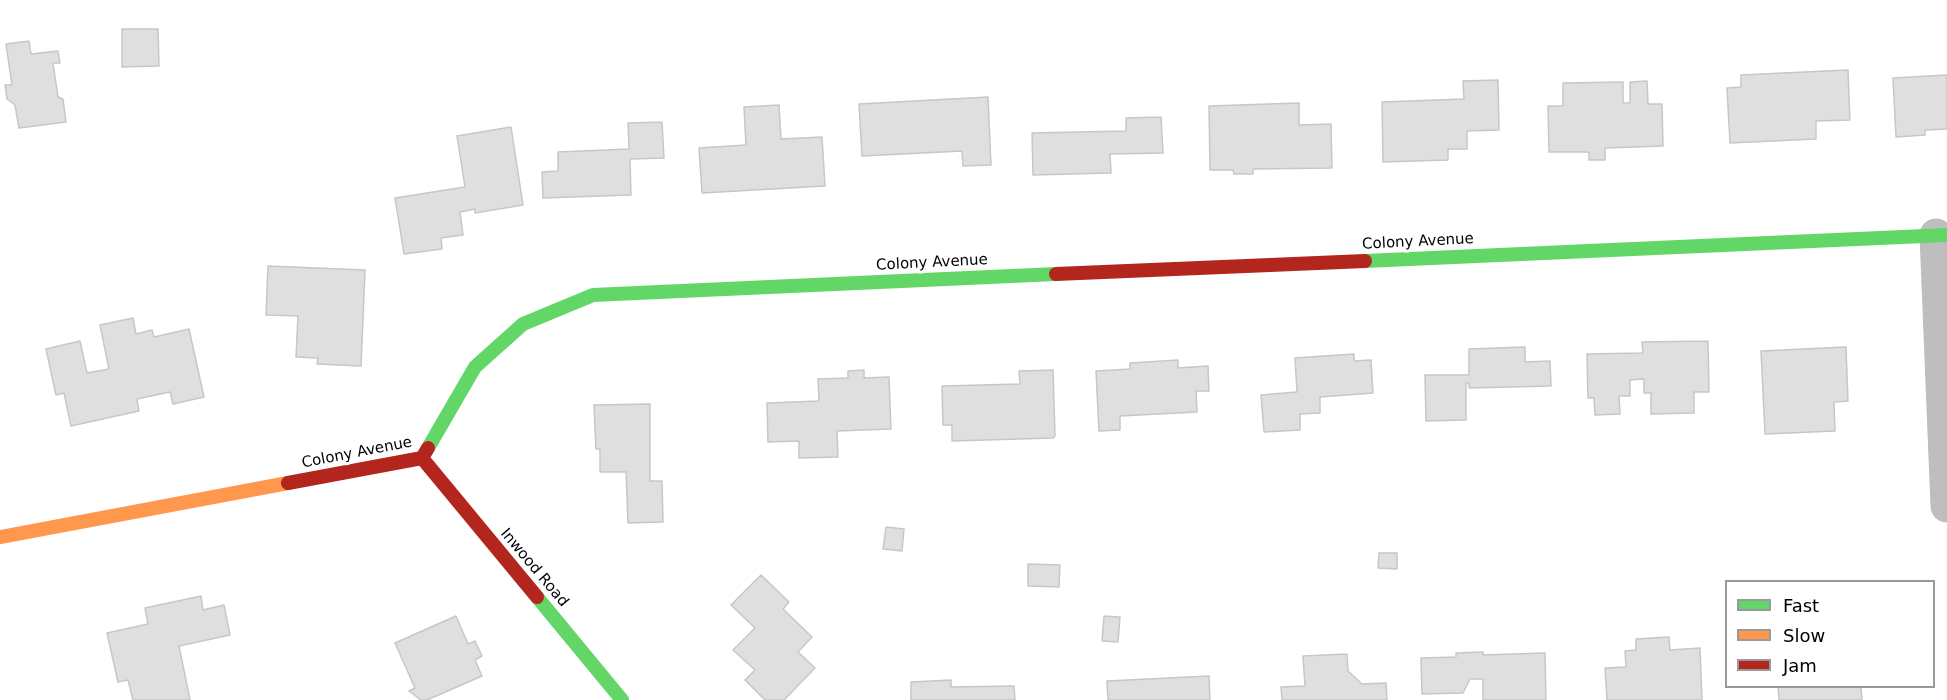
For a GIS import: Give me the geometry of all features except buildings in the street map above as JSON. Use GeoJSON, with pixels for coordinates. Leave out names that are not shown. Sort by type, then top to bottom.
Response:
{"type":"FeatureCollection","features":[{"type":"Feature","properties":{"kind":"street","name":"Colony Avenue"},"geometry":{"type":"LineString","coordinates":[[0,537],[422,458],[474,367],[523,324],[592,295],[1941,235]]}},
{"type":"Feature","properties":{"kind":"street"},"geometry":{"type":"LineString","coordinates":[[1941,235],[1947,506]]}},
{"type":"Feature","properties":{"kind":"street","name":"Inwood Road"},"geometry":{"type":"LineString","coordinates":[[422,458],[622,700]]}},
{"type":"Feature","properties":{"kind":"traffic: fast"},"geometry":{"type":"LineString","coordinates":[[1365,261],[1947,235]]}},
{"type":"Feature","properties":{"kind":"traffic: fast"},"geometry":{"type":"LineString","coordinates":[[428,448],[475,367],[523,324],[593,295],[1056,274]]}},
{"type":"Feature","properties":{"kind":"traffic: fast"},"geometry":{"type":"LineString","coordinates":[[537,597],[622,700]]}},
{"type":"Feature","properties":{"kind":"traffic: slow"},"geometry":{"type":"LineString","coordinates":[[0,537],[288,483]]}},
{"type":"Feature","properties":{"kind":"traffic: jam"},"geometry":{"type":"LineString","coordinates":[[1056,274],[1365,261]]}},
{"type":"Feature","properties":{"kind":"traffic: jam"},"geometry":{"type":"LineString","coordinates":[[288,483],[422,458],[428,448]]}},
{"type":"Feature","properties":{"kind":"traffic: jam"},"geometry":{"type":"LineString","coordinates":[[422,458],[537,597]]}}]}
